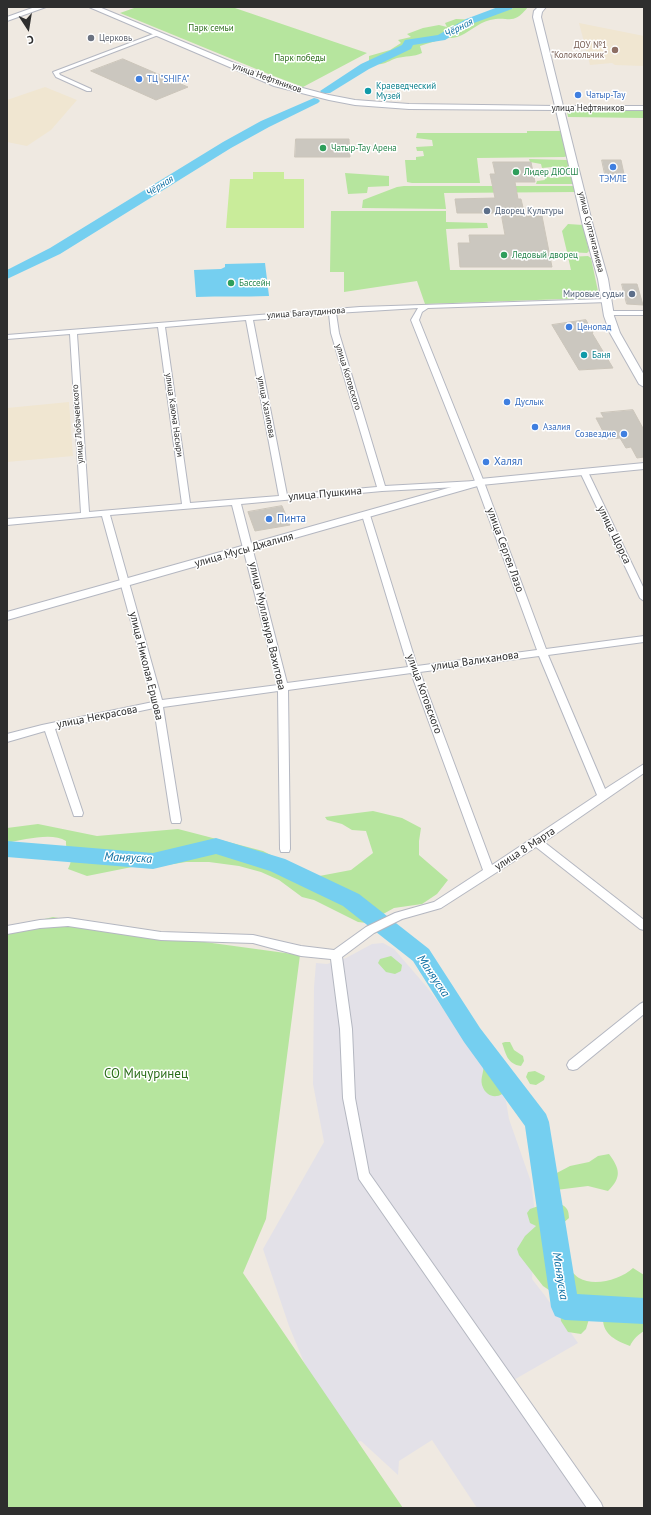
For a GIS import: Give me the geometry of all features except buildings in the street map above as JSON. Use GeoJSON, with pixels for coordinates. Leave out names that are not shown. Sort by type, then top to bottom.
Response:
{"type":"FeatureCollection","features":[{"type":"Feature","properties":{"kind":"street"},"geometry":{"type":"LineString","coordinates":[[7,20],[42,7]]}},
{"type":"Feature","properties":{"kind":"street","name":"улица Нефтяников"},"geometry":{"type":"LineString","coordinates":[[93,7],[277,84],[333,99],[375,105],[413,107],[644,108]]}},
{"type":"Feature","properties":{"kind":"street","name":"улица Султангалиева"},"geometry":{"type":"LineString","coordinates":[[542,7],[538,11],[537,17],[602,279],[608,313],[615,333],[644,384]]}},
{"type":"Feature","properties":{"kind":"street"},"geometry":{"type":"LineString","coordinates":[[89,90],[58,76],[56,72],[158,34]]}},
{"type":"Feature","properties":{"kind":"street","name":"улица Багаутдинова"},"geometry":{"type":"LineString","coordinates":[[7,338],[332,311],[426,306],[606,301]]}},
{"type":"Feature","properties":{"kind":"street","name":"улица Сергея Лазо"},"geometry":{"type":"LineString","coordinates":[[426,306],[419,311],[415,320],[480,482],[542,652],[603,796]]}},
{"type":"Feature","properties":{"kind":"street","name":"улица Котовского"},"geometry":{"type":"LineString","coordinates":[[332,311],[335,333],[382,489]]}},
{"type":"Feature","properties":{"kind":"street"},"geometry":{"type":"LineString","coordinates":[[608,313],[644,313]]}},
{"type":"Feature","properties":{"kind":"street","name":"улица Хазипова"},"geometry":{"type":"LineString","coordinates":[[249,318],[284,497]]}},
{"type":"Feature","properties":{"kind":"street","name":"улица Каюма Насыри"},"geometry":{"type":"LineString","coordinates":[[161,325],[186,506]]}},
{"type":"Feature","properties":{"kind":"street","name":"улица Лобачевского"},"geometry":{"type":"LineString","coordinates":[[73,332],[85,515]]}},
{"type":"Feature","properties":{"kind":"street","name":"улица Пушкина"},"geometry":{"type":"LineString","coordinates":[[7,522],[284,497],[480,482],[644,466]]}},
{"type":"Feature","properties":{"kind":"street","name":"улица Щорса"},"geometry":{"type":"LineString","coordinates":[[584,472],[644,598]]}},
{"type":"Feature","properties":{"kind":"street","name":"улица Мусы Джалиля"},"geometry":{"type":"LineString","coordinates":[[7,616],[125,584],[480,482]]}},
{"type":"Feature","properties":{"kind":"street","name":"улица Мулланура Вахитова"},"geometry":{"type":"LineString","coordinates":[[236,502],[249,548],[283,687],[285,849]]}},
{"type":"Feature","properties":{"kind":"street","name":"улица Николая Ершова"},"geometry":{"type":"LineString","coordinates":[[105,513],[158,704],[176,820]]}},
{"type":"Feature","properties":{"kind":"street","name":"улица Котовского"},"geometry":{"type":"LineString","coordinates":[[366,515],[414,670],[489,872]]}},
{"type":"Feature","properties":{"kind":"street","name":"улица Валиханова"},"geometry":{"type":"LineString","coordinates":[[283,687],[644,639]]}},
{"type":"Feature","properties":{"kind":"street","name":"улица Некрасова"},"geometry":{"type":"LineString","coordinates":[[7,738],[49,726],[158,704],[283,687]]}},
{"type":"Feature","properties":{"kind":"street"},"geometry":{"type":"LineString","coordinates":[[49,726],[78,814]]}},
{"type":"Feature","properties":{"kind":"street","name":"улица 8 Марта"},"geometry":{"type":"LineString","coordinates":[[336,955],[370,930],[399,916],[436,905],[536,842],[644,768]]}},
{"type":"Feature","properties":{"kind":"street"},"geometry":{"type":"LineString","coordinates":[[536,842],[644,926]]}},
{"type":"Feature","properties":{"kind":"street"},"geometry":{"type":"LineString","coordinates":[[7,930],[40,924],[68,922],[161,936],[252,939],[301,951],[336,955],[346,1029],[349,1098],[363,1175],[596,1508]]}},
{"type":"Feature","properties":{"kind":"street"},"geometry":{"type":"LineString","coordinates":[[573,1064],[644,1006]]}},
{"type":"Feature","properties":{"kind":"shaded area","name":"ДОУ №1 \"Колокольчик\""},"geometry":{"type":"Polygon","coordinates":[[[579,23],[644,36],[644,66],[615,65],[612,63],[590,65],[579,23]]]}},
{"type":"Feature","properties":{"kind":"shaded area"},"geometry":{"type":"Polygon","coordinates":[[[45,87],[77,100],[51,130],[27,146],[7,142],[7,100],[45,87]]]}},
{"type":"Feature","properties":{"kind":"shaded area"},"geometry":{"type":"Polygon","coordinates":[[[69,402],[73,456],[7,462],[7,408],[69,402]]]}},
{"type":"Feature","properties":{"kind":"shaded area"},"geometry":{"type":"Polygon","coordinates":[[[383,943],[394,949],[426,986],[473,1048],[506,1101],[509,1119],[531,1182],[536,1221],[532,1279],[578,1343],[505,1385],[528,1423],[587,1508],[477,1508],[432,1440],[399,1461],[398,1475],[361,1441],[339,1447],[289,1326],[263,1249],[324,1142],[313,1084],[314,987],[316,963],[327,964],[346,958],[372,944],[383,943]]]}},
{"type":"Feature","properties":{"kind":"green space"},"geometry":{"type":"Polygon","coordinates":[[[137,7],[232,7],[367,53],[303,87],[120,13],[137,7]]]}},
{"type":"Feature","properties":{"kind":"green space"},"geometry":{"type":"Polygon","coordinates":[[[516,7],[528,7],[523,13],[514,19],[496,19],[485,21],[461,36],[447,38],[420,46],[422,53],[397,58],[380,64],[369,61],[369,56],[390,50],[401,43],[398,40],[411,37],[407,34],[423,28],[439,25],[447,27],[445,23],[456,19],[479,20],[516,7]]]}},
{"type":"Feature","properties":{"kind":"green space"},"geometry":{"type":"Polygon","coordinates":[[[567,111],[644,111],[644,118],[568,117],[567,111]]]}},
{"type":"Feature","properties":{"kind":"green space"},"geometry":{"type":"Polygon","coordinates":[[[527,131],[562,131],[568,156],[477,158],[480,183],[407,182],[405,160],[416,160],[416,157],[424,156],[423,151],[417,151],[416,147],[433,146],[432,140],[416,138],[417,133],[527,133],[527,131]]]}},
{"type":"Feature","properties":{"kind":"green space"},"geometry":{"type":"Polygon","coordinates":[[[529,159],[569,160],[571,168],[542,168],[541,164],[530,162],[529,159]]]}},
{"type":"Feature","properties":{"kind":"green space"},"geometry":{"type":"Polygon","coordinates":[[[253,172],[284,172],[284,179],[304,179],[304,228],[226,228],[230,179],[253,179],[253,172]]]}},
{"type":"Feature","properties":{"kind":"green space"},"geometry":{"type":"Polygon","coordinates":[[[345,173],[389,176],[389,186],[368,187],[367,193],[348,194],[345,173]]]}},
{"type":"Feature","properties":{"kind":"green space"},"geometry":{"type":"Polygon","coordinates":[[[544,176],[552,178],[573,176],[574,184],[536,184],[537,181],[545,180],[544,176]]]}},
{"type":"Feature","properties":{"kind":"green space"},"geometry":{"type":"Polygon","coordinates":[[[574,186],[576,192],[444,193],[446,209],[362,208],[363,200],[397,187],[574,186]]]}},
{"type":"Feature","properties":{"kind":"green space"},"geometry":{"type":"Polygon","coordinates":[[[331,211],[446,211],[446,222],[487,223],[488,228],[446,229],[450,270],[571,270],[568,257],[588,256],[591,258],[599,296],[592,298],[425,304],[417,281],[344,292],[344,272],[330,272],[331,211]]]}},
{"type":"Feature","properties":{"kind":"green space"},"geometry":{"type":"Polygon","coordinates":[[[568,224],[583,225],[589,251],[587,253],[567,252],[562,231],[568,224]]]}},
{"type":"Feature","properties":{"kind":"green space"},"geometry":{"type":"Polygon","coordinates":[[[373,811],[402,818],[421,828],[419,855],[448,880],[437,894],[422,904],[394,908],[367,923],[358,922],[314,900],[302,897],[279,880],[261,872],[239,866],[209,862],[186,862],[161,866],[132,867],[87,876],[68,869],[71,857],[67,849],[66,841],[60,838],[45,837],[7,843],[7,828],[38,824],[97,836],[178,829],[263,851],[314,877],[351,870],[373,853],[366,831],[352,830],[342,824],[327,820],[325,817],[373,811]]]}},
{"type":"Feature","properties":{"kind":"green space","name":"СО Мичуринец"},"geometry":{"type":"Polygon","coordinates":[[[53,917],[146,934],[300,955],[266,1219],[243,1273],[403,1508],[7,1508],[7,928],[53,917]]]}},
{"type":"Feature","properties":{"kind":"green space"},"geometry":{"type":"Polygon","coordinates":[[[391,956],[402,965],[401,971],[395,974],[386,972],[378,963],[380,959],[391,956]]]}},
{"type":"Feature","properties":{"kind":"green space"},"geometry":{"type":"Polygon","coordinates":[[[510,1042],[514,1050],[523,1056],[524,1061],[521,1066],[510,1061],[506,1055],[502,1043],[510,1042]]]}},
{"type":"Feature","properties":{"kind":"green space"},"geometry":{"type":"Polygon","coordinates":[[[480,1053],[490,1057],[506,1070],[509,1077],[509,1084],[507,1090],[502,1094],[491,1096],[486,1092],[482,1085],[483,1063],[478,1060],[478,1055],[480,1053]]]}},
{"type":"Feature","properties":{"kind":"green space"},"geometry":{"type":"Polygon","coordinates":[[[535,1071],[545,1076],[544,1080],[536,1085],[530,1084],[526,1077],[528,1072],[535,1071]]]}},
{"type":"Feature","properties":{"kind":"green space"},"geometry":{"type":"Polygon","coordinates":[[[609,1154],[618,1173],[616,1181],[608,1191],[588,1186],[556,1190],[553,1201],[567,1208],[569,1214],[569,1218],[562,1224],[565,1264],[577,1277],[585,1281],[592,1282],[607,1281],[621,1276],[633,1268],[644,1275],[644,1331],[636,1337],[630,1346],[612,1337],[605,1329],[603,1319],[598,1317],[589,1319],[586,1329],[581,1334],[568,1332],[561,1321],[559,1304],[555,1294],[543,1286],[519,1255],[517,1249],[525,1236],[536,1226],[530,1223],[527,1213],[530,1209],[547,1203],[553,1175],[570,1166],[589,1162],[598,1156],[609,1154]]]}},
{"type":"Feature","properties":{"kind":"water","name":"Бассейн"},"geometry":{"type":"Polygon","coordinates":[[[265,263],[269,296],[196,297],[194,270],[221,269],[225,267],[225,264],[265,263]]]}},
{"type":"Feature","properties":{"kind":"waterway","name":"Чёрная"},"geometry":{"type":"LineString","coordinates":[[326,91],[365,67],[407,47],[409,42],[441,38],[470,21],[508,7]]}},
{"type":"Feature","properties":{"kind":"waterway","name":"Чёрная"},"geometry":{"type":"LineString","coordinates":[[7,275],[55,251],[227,145],[265,124],[314,101]]}},
{"type":"Feature","properties":{"kind":"waterway","name":"Маняуска"},"geometry":{"type":"LineString","coordinates":[[7,849],[153,861],[216,846],[277,865],[351,900],[421,955],[472,1035],[537,1122],[565,1307],[644,1311]]}},
{"type":"Feature","properties":{"kind":"place","name":"Церковь"},"geometry":{"type":"Point","coordinates":[91,38]}},
{"type":"Feature","properties":{"kind":"place","name":"ДОУ №1 \"Колокольчик\""},"geometry":{"type":"Point","coordinates":[615,50]}},
{"type":"Feature","properties":{"kind":"place","name":"ТЦ \"SHIFA\""},"geometry":{"type":"Point","coordinates":[139,79]}},
{"type":"Feature","properties":{"kind":"place","name":"Краеведческий Музей"},"geometry":{"type":"Point","coordinates":[368,91]}},
{"type":"Feature","properties":{"kind":"place","name":"Чатыр-Тау"},"geometry":{"type":"Point","coordinates":[578,95]}},
{"type":"Feature","properties":{"kind":"place","name":"Чатыр-Тау Арена"},"geometry":{"type":"Point","coordinates":[323,148]}},
{"type":"Feature","properties":{"kind":"place","name":"ТЭМЛЕ"},"geometry":{"type":"Point","coordinates":[613,167]}},
{"type":"Feature","properties":{"kind":"place","name":"Лидер ДЮСШ"},"geometry":{"type":"Point","coordinates":[516,172]}},
{"type":"Feature","properties":{"kind":"place","name":"Дворец Культуры"},"geometry":{"type":"Point","coordinates":[487,211]}},
{"type":"Feature","properties":{"kind":"place","name":"Ледовый дворец"},"geometry":{"type":"Point","coordinates":[504,255]}},
{"type":"Feature","properties":{"kind":"place","name":"Бассейн"},"geometry":{"type":"Point","coordinates":[231,283]}},
{"type":"Feature","properties":{"kind":"place","name":"Мировые судьи"},"geometry":{"type":"Point","coordinates":[632,294]}},
{"type":"Feature","properties":{"kind":"place","name":"Ценопад"},"geometry":{"type":"Point","coordinates":[569,327]}},
{"type":"Feature","properties":{"kind":"place","name":"Баня"},"geometry":{"type":"Point","coordinates":[584,355]}},
{"type":"Feature","properties":{"kind":"place","name":"Дуслык"},"geometry":{"type":"Point","coordinates":[507,402]}},
{"type":"Feature","properties":{"kind":"place","name":"Азалия"},"geometry":{"type":"Point","coordinates":[535,427]}},
{"type":"Feature","properties":{"kind":"place","name":"Созвездие"},"geometry":{"type":"Point","coordinates":[624,434]}},
{"type":"Feature","properties":{"kind":"place","name":"Халял"},"geometry":{"type":"Point","coordinates":[486,462]}},
{"type":"Feature","properties":{"kind":"place","name":"Пинта"},"geometry":{"type":"Point","coordinates":[269,519]}},
{"type":"Feature","properties":{"kind":"park label","name":"Парк семьи"},"geometry":{"type":"Point","coordinates":[211,28]}},
{"type":"Feature","properties":{"kind":"park label","name":"Парк победы"},"geometry":{"type":"Point","coordinates":[300,58]}}]}
